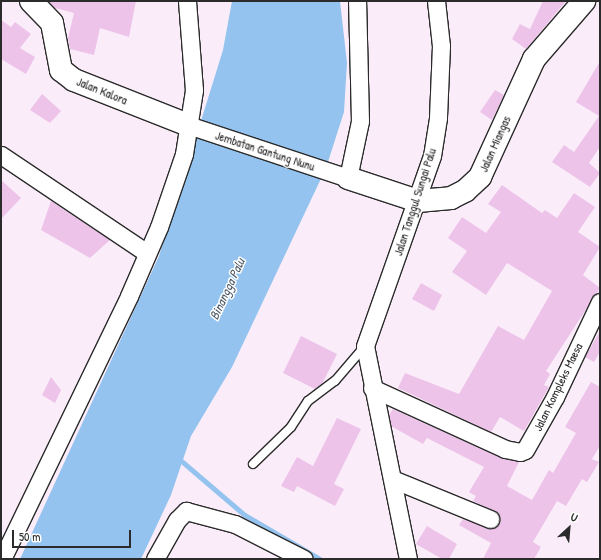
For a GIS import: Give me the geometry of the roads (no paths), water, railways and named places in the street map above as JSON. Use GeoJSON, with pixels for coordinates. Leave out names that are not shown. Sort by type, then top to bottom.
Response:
{"type":"FeatureCollection","features":[{"type":"Feature","properties":{"kind":"street","name":"Jalan Kalora"},"geometry":{"type":"LineString","coordinates":[[31,1],[52,23],[61,70],[70,77],[192,127]]}},
{"type":"Feature","properties":{"kind":"street"},"geometry":{"type":"LineString","coordinates":[[2,559],[147,253],[184,154],[192,127],[194,90],[194,59],[187,1]]}},
{"type":"Feature","properties":{"kind":"street"},"geometry":{"type":"LineString","coordinates":[[341,176],[360,121],[357,1]]}},
{"type":"Feature","properties":{"kind":"street","name":"Jalan Tanggul Sungai Palu"},"geometry":{"type":"LineString","coordinates":[[365,346],[418,201],[432,156],[438,117],[441,46],[436,1]]}},
{"type":"Feature","properties":{"kind":"street","name":"Jalan Miangas"},"geometry":{"type":"LineString","coordinates":[[341,176],[418,201],[451,198],[480,177],[534,59],[584,1]]}},
{"type":"Feature","properties":{"kind":"street","name":"Jembatan Gantung Nunu"},"geometry":{"type":"LineString","coordinates":[[192,127],[341,176]]}},
{"type":"Feature","properties":{"kind":"street"},"geometry":{"type":"LineString","coordinates":[[1,155],[147,253]]}},
{"type":"Feature","properties":{"kind":"street","name":"Jalan Kompleks Maesa"},"geometry":{"type":"LineString","coordinates":[[372,388],[505,449],[520,452],[525,450],[555,397],[600,302]]}},
{"type":"Feature","properties":{"kind":"street"},"geometry":{"type":"LineString","coordinates":[[365,346],[372,388],[395,480],[408,559]]}},
{"type":"Feature","properties":{"kind":"street"},"geometry":{"type":"LineString","coordinates":[[395,480],[490,519]]}},
{"type":"Feature","properties":{"kind":"street"},"geometry":{"type":"LineString","coordinates":[[155,559],[181,513],[202,514],[235,524],[304,559]]}},
{"type":"Feature","properties":{"kind":"lane"},"geometry":{"type":"LineString","coordinates":[[253,464],[291,427],[308,401],[335,381],[365,346]]}},
{"type":"Feature","properties":{"kind":"water","name":"Binangga Palu"},"geometry":{"type":"Polygon","coordinates":[[[232,1],[340,1],[347,63],[344,112],[326,168],[232,367],[191,436],[171,495],[141,559],[20,559],[159,256],[223,50],[232,1]]]}},
{"type":"Feature","properties":{"kind":"waterway"},"geometry":{"type":"LineString","coordinates":[[177,457],[245,515],[320,559]]}}]}
